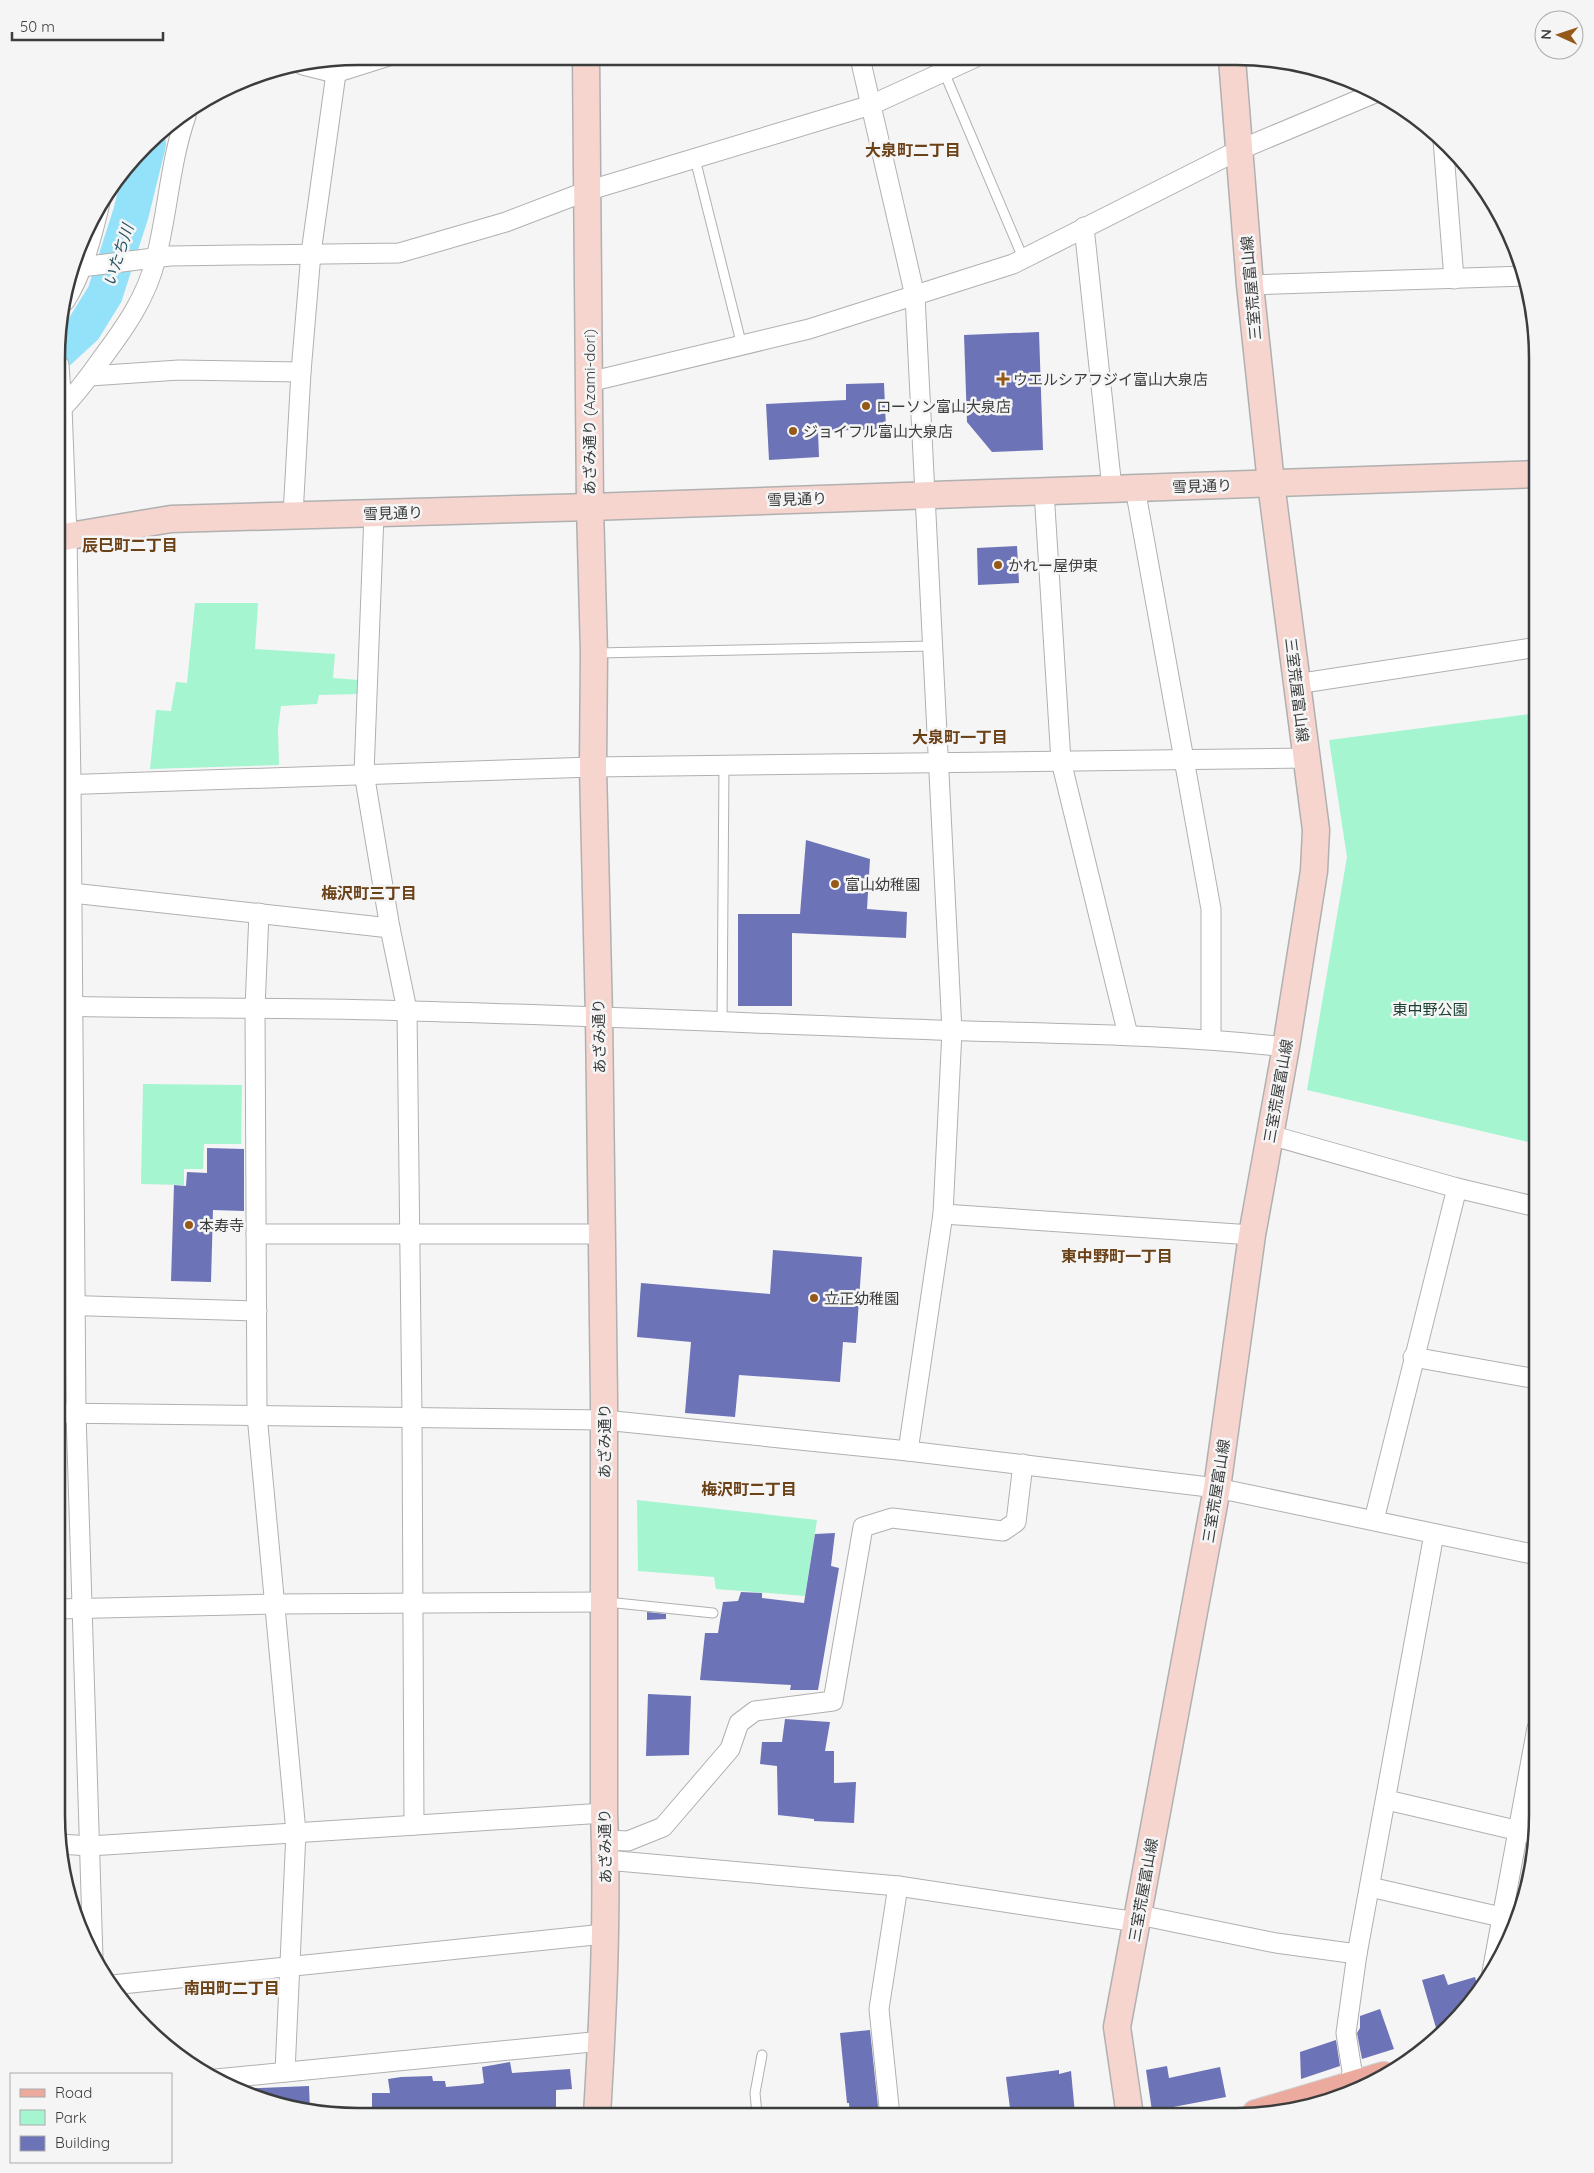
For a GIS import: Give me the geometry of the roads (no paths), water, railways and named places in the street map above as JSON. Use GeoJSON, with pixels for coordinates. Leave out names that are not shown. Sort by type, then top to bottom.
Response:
{"type":"FeatureCollection","features":[{"type":"Feature","properties":{"kind":"street","name":"あざみ通り (Azami-dori)"},"geometry":{"type":"LineString","coordinates":[[586,65],[590,507],[594,653],[593,767]]}},
{"type":"Feature","properties":{"kind":"street"},"geometry":{"type":"LineString","coordinates":[[862,65],[915,296],[952,1031],[943,1214],[908,1451]]}},
{"type":"Feature","properties":{"kind":"street"},"geometry":{"type":"LineString","coordinates":[[84,266],[170,256],[399,253],[506,222],[587,192],[871,105],[959,65]]}},
{"type":"Feature","properties":{"kind":"street","name":"三室荒屋富山線"},"geometry":{"type":"LineString","coordinates":[[1129,2108],[1117,2027],[1218,1488],[1252,1235],[1286,1047],[1314,871],[1316,830],[1271,483],[1250,286],[1232,65]]}},
{"type":"Feature","properties":{"kind":"street"},"geometry":{"type":"LineString","coordinates":[[293,515],[301,372],[311,253],[337,66]]}},
{"type":"Feature","properties":{"kind":"street"},"geometry":{"type":"LineString","coordinates":[[589,382],[809,329],[1013,264],[1239,150],[1368,96]]}},
{"type":"Feature","properties":{"kind":"street"},"geometry":{"type":"LineString","coordinates":[[65,404],[90,376],[139,305],[156,259],[173,164],[184,123]]}},
{"type":"Feature","properties":{"kind":"street"},"geometry":{"type":"LineString","coordinates":[[1444,152],[1454,278]]}},
{"type":"Feature","properties":{"kind":"street"},"geometry":{"type":"LineString","coordinates":[[1084,227],[1123,488],[1183,759],[1211,909],[1211,1039]]}},
{"type":"Feature","properties":{"kind":"street"},"geometry":{"type":"LineString","coordinates":[[74,285],[84,266],[92,235]]}},
{"type":"Feature","properties":{"kind":"street"},"geometry":{"type":"LineString","coordinates":[[1250,286],[1517,276]]}},
{"type":"Feature","properties":{"kind":"street"},"geometry":{"type":"LineString","coordinates":[[90,376],[179,370],[301,372]]}},
{"type":"Feature","properties":{"kind":"street","name":"雪見通り"},"geometry":{"type":"LineString","coordinates":[[65,538],[171,519],[590,507],[1529,474]]}},
{"type":"Feature","properties":{"kind":"street"},"geometry":{"type":"LineString","coordinates":[[1044,491],[1061,761],[1128,1035]]}},
{"type":"Feature","properties":{"kind":"street"},"geometry":{"type":"LineString","coordinates":[[374,514],[364,773],[390,928],[407,1010],[414,1825]]}},
{"type":"Feature","properties":{"kind":"street"},"geometry":{"type":"LineString","coordinates":[[1296,684],[1529,649]]}},
{"type":"Feature","properties":{"kind":"street"},"geometry":{"type":"LineString","coordinates":[[93,1939],[76,1413],[66,1305],[65,1006],[72,893],[65,785],[364,773],[593,767],[1306,758]]}},
{"type":"Feature","properties":{"kind":"street","name":"あざみ通り"},"geometry":{"type":"LineString","coordinates":[[593,767],[602,1234],[604,1813],[606,1850],[602,2041],[598,2108]]}},
{"type":"Feature","properties":{"kind":"street"},"geometry":{"type":"LineString","coordinates":[[72,893],[390,928]]}},
{"type":"Feature","properties":{"kind":"street"},"geometry":{"type":"LineString","coordinates":[[259,913],[255,1008],[257,1415],[296,1832],[285,2072]]}},
{"type":"Feature","properties":{"kind":"street"},"geometry":{"type":"LineString","coordinates":[[65,1006],[407,1010],[952,1031],[1128,1035],[1211,1039],[1286,1047]]}},
{"type":"Feature","properties":{"kind":"street"},"geometry":{"type":"LineString","coordinates":[[1270,1135],[1456,1188],[1529,1205]]}},
{"type":"Feature","properties":{"kind":"street"},"geometry":{"type":"LineString","coordinates":[[1374,1520],[1456,1188]]}},
{"type":"Feature","properties":{"kind":"street"},"geometry":{"type":"LineString","coordinates":[[943,1214],[1252,1235]]}},
{"type":"Feature","properties":{"kind":"street"},"geometry":{"type":"LineString","coordinates":[[256,1234],[602,1234]]}},
{"type":"Feature","properties":{"kind":"street"},"geometry":{"type":"LineString","coordinates":[[66,1305],[257,1311]]}},
{"type":"Feature","properties":{"kind":"street"},"geometry":{"type":"LineString","coordinates":[[1413,1357],[1529,1378]]}},
{"type":"Feature","properties":{"kind":"street"},"geometry":{"type":"LineString","coordinates":[[65,1413],[604,1420],[908,1451],[1218,1488],[1529,1553]]}},
{"type":"Feature","properties":{"kind":"street"},"geometry":{"type":"LineString","coordinates":[[606,1850],[663,1827],[730,1749],[738,1723],[755,1711],[833,1701],[863,1526],[892,1518],[1003,1531],[1016,1522],[1023,1464]]}},
{"type":"Feature","properties":{"kind":"street"},"geometry":{"type":"LineString","coordinates":[[1349,2086],[1352,2071],[1346,2033],[1357,1954],[1387,1800],[1434,1534]]}},
{"type":"Feature","properties":{"kind":"street"},"geometry":{"type":"LineString","coordinates":[[65,1608],[275,1604],[604,1602]]}},
{"type":"Feature","properties":{"kind":"street"},"geometry":{"type":"LineString","coordinates":[[1495,1952],[1529,1774]]}},
{"type":"Feature","properties":{"kind":"street"},"geometry":{"type":"LineString","coordinates":[[1387,1800],[1528,1834]]}},
{"type":"Feature","properties":{"kind":"street"},"geometry":{"type":"LineString","coordinates":[[67,1844],[90,1846],[604,1813]]}},
{"type":"Feature","properties":{"kind":"street"},"geometry":{"type":"LineString","coordinates":[[606,1850],[1138,1918],[1276,1943],[1357,1954]]}},
{"type":"Feature","properties":{"kind":"street"},"geometry":{"type":"LineString","coordinates":[[889,2108],[879,2009],[898,1886]]}},
{"type":"Feature","properties":{"kind":"street"},"geometry":{"type":"LineString","coordinates":[[1370,1886],[1501,1917]]}},
{"type":"Feature","properties":{"kind":"street"},"geometry":{"type":"LineString","coordinates":[[119,1984],[604,1934]]}},
{"type":"Feature","properties":{"kind":"street"},"geometry":{"type":"LineString","coordinates":[[226,2077],[602,2041]]}},
{"type":"Feature","properties":{"kind":"lane"},"geometry":{"type":"LineString","coordinates":[[944,72],[1023,258]]}},
{"type":"Feature","properties":{"kind":"lane"},"geometry":{"type":"LineString","coordinates":[[695,159],[742,346]]}},
{"type":"Feature","properties":{"kind":"lane"},"geometry":{"type":"LineString","coordinates":[[594,653],[933,646]]}},
{"type":"Feature","properties":{"kind":"lane"},"geometry":{"type":"LineString","coordinates":[[722,1022],[724,765]]}},
{"type":"Feature","properties":{"kind":"lane"},"geometry":{"type":"LineString","coordinates":[[604,1602],[713,1613]]}},
{"type":"Feature","properties":{"kind":"lane"},"geometry":{"type":"LineString","coordinates":[[756,2108],[755,2093],[762,2055]]}},
{"type":"Feature","properties":{"kind":"waterway","name":"いたち川"},"geometry":{"type":"LineString","coordinates":[[66,345],[84,328],[105,294],[131,213],[145,158]]}},
{"type":"Feature","properties":{"kind":"place","name":"ウエルシアフジイ富山大泉店"},"geometry":{"type":"Point","coordinates":[1003,379]}},
{"type":"Feature","properties":{"kind":"place","name":"ローソン富山大泉店"},"geometry":{"type":"Point","coordinates":[866,406]}},
{"type":"Feature","properties":{"kind":"place","name":"ジョイフル富山大泉店"},"geometry":{"type":"Point","coordinates":[793,431]}},
{"type":"Feature","properties":{"kind":"place","name":"かれー屋伊東"},"geometry":{"type":"Point","coordinates":[998,565]}},
{"type":"Feature","properties":{"kind":"place","name":"富山幼稚園"},"geometry":{"type":"Point","coordinates":[835,884]}},
{"type":"Feature","properties":{"kind":"place","name":"本寿寺"},"geometry":{"type":"Point","coordinates":[189,1225]}},
{"type":"Feature","properties":{"kind":"place","name":"立正幼稚園"},"geometry":{"type":"Point","coordinates":[814,1298]}},
{"type":"Feature","properties":{"kind":"district","name":"大泉町二丁目"},"geometry":{"type":"Point","coordinates":[913,150]}},
{"type":"Feature","properties":{"kind":"district","name":"辰巳町二丁目"},"geometry":{"type":"Point","coordinates":[130,545]}},
{"type":"Feature","properties":{"kind":"district","name":"大泉町一丁目"},"geometry":{"type":"Point","coordinates":[960,737]}},
{"type":"Feature","properties":{"kind":"district","name":"梅沢町三丁目"},"geometry":{"type":"Point","coordinates":[369,893]}},
{"type":"Feature","properties":{"kind":"district","name":"東中野町一丁目"},"geometry":{"type":"Point","coordinates":[1117,1256]}},
{"type":"Feature","properties":{"kind":"district","name":"梅沢町二丁目"},"geometry":{"type":"Point","coordinates":[749,1489]}},
{"type":"Feature","properties":{"kind":"district","name":"南田町二丁目"},"geometry":{"type":"Point","coordinates":[232,1988]}},
{"type":"Feature","properties":{"kind":"park label","name":"東中野公園"},"geometry":{"type":"Point","coordinates":[1430,1009]}}]}
